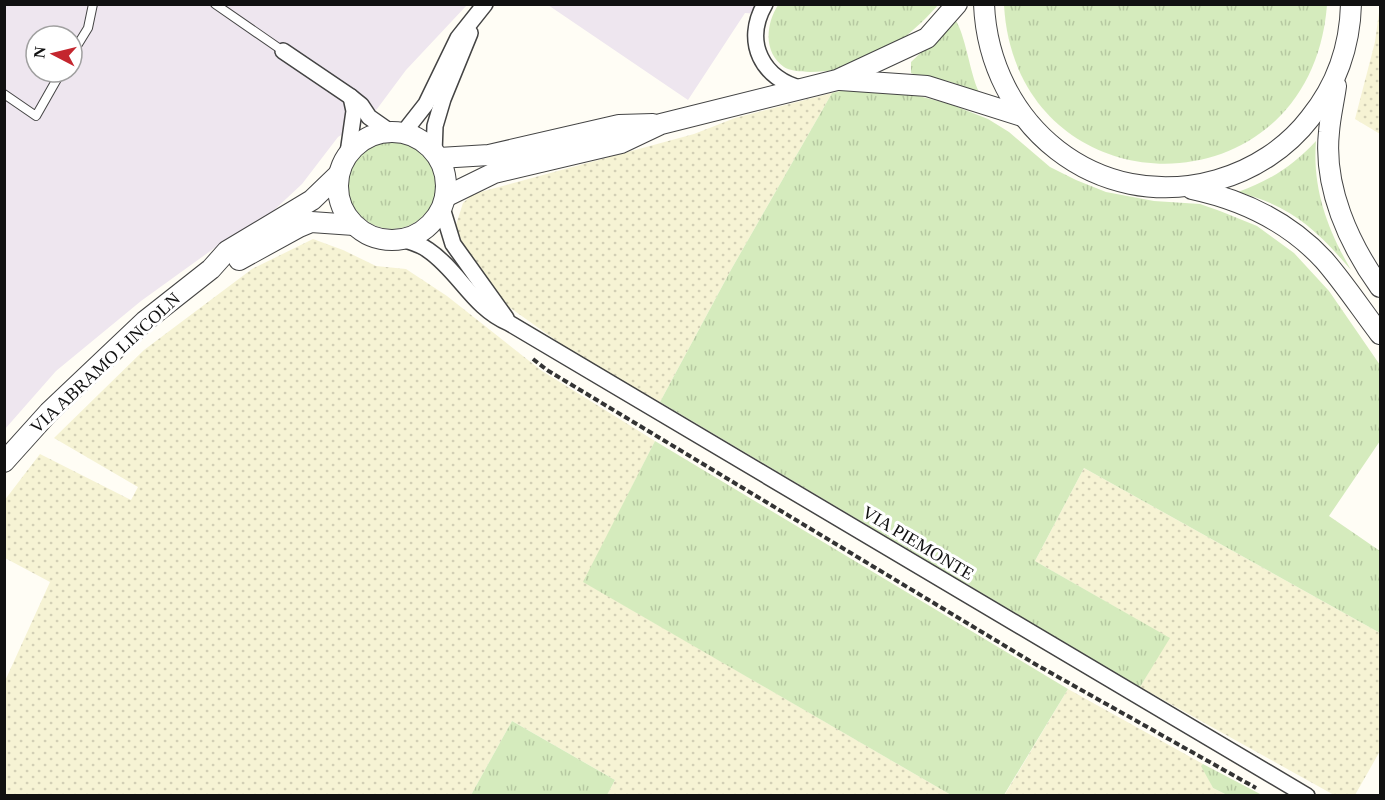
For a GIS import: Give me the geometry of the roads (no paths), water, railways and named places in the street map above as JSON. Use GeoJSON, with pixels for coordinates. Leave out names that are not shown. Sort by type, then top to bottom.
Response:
{"type":"FeatureCollection","features":[{"type":"Feature","properties":{"kind":"street"},"geometry":{"type":"LineString","coordinates":[[348,153],[358,142],[372,134],[396,132],[426,104],[458,38],[485,4]]}},
{"type":"Feature","properties":{"kind":"street"},"geometry":{"type":"LineString","coordinates":[[765,4],[759,14],[755,31],[756,47],[763,63],[775,76],[791,86],[803,89]]}},
{"type":"Feature","properties":{"kind":"street"},"geometry":{"type":"LineString","coordinates":[[443,202],[494,173],[621,142],[661,124],[837,80],[927,38],[957,4]]}},
{"type":"Feature","properties":{"kind":"street"},"geometry":{"type":"LineString","coordinates":[[984,4],[989,47],[1008,95],[1022,116],[1060,152],[1106,177],[1131,184],[1183,187],[1221,195],[1266,213],[1288,228],[1324,261],[1380,333]]}},
{"type":"Feature","properties":{"kind":"street"},"geometry":{"type":"LineString","coordinates":[[1351,4],[1348,37],[1340,66],[1328,133],[1329,161],[1333,188],[1349,234],[1380,287]]}},
{"type":"Feature","properties":{"kind":"street"},"geometry":{"type":"LineString","coordinates":[[351,96],[354,111],[348,153],[339,174],[339,197],[344,212],[354,225],[369,235],[386,240],[402,239],[420,232],[433,221],[443,202],[446,176],[437,155],[435,126],[474,18]]}},
{"type":"Feature","properties":{"kind":"street"},"geometry":{"type":"LineString","coordinates":[[283,51],[351,96],[369,117],[396,132],[418,137],[437,155],[489,154],[620,125],[661,124]]}},
{"type":"Feature","properties":{"kind":"street"},"geometry":{"type":"LineString","coordinates":[[1183,187],[1228,177],[1270,156],[1305,126],[1319,107],[1340,66]]}},
{"type":"Feature","properties":{"kind":"street"},"geometry":{"type":"LineString","coordinates":[[837,80],[927,86],[1022,116]]}},
{"type":"Feature","properties":{"kind":"street","name":"VIA ABRAMO LINCOLN"},"geometry":{"type":"LineString","coordinates":[[4,462],[19,443],[84,378],[145,321],[211,269],[227,251],[312,200],[339,174]]}},
{"type":"Feature","properties":{"kind":"street","name":"VIA PIEMONTE"},"geometry":{"type":"LineString","coordinates":[[443,202],[453,244],[509,323]]}},
{"type":"Feature","properties":{"kind":"street","name":"VIA ABRAMO LINCOLN"},"geometry":{"type":"LineString","coordinates":[[211,269],[229,265],[299,226],[311,222],[354,225]]}},
{"type":"Feature","properties":{"kind":"street","name":"VIA PIEMONTE"},"geometry":{"type":"LineString","coordinates":[[402,239],[433,253],[478,303],[494,317],[509,323],[1307,795]]}},
{"type":"Feature","properties":{"kind":"lane"},"geometry":{"type":"LineString","coordinates":[[84,33],[93,4]]}},
{"type":"Feature","properties":{"kind":"lane"},"geometry":{"type":"LineString","coordinates":[[215,4],[283,51]]}},
{"type":"Feature","properties":{"kind":"lane"},"geometry":{"type":"LineString","coordinates":[[4,94],[36,116],[54,84]]}}]}
